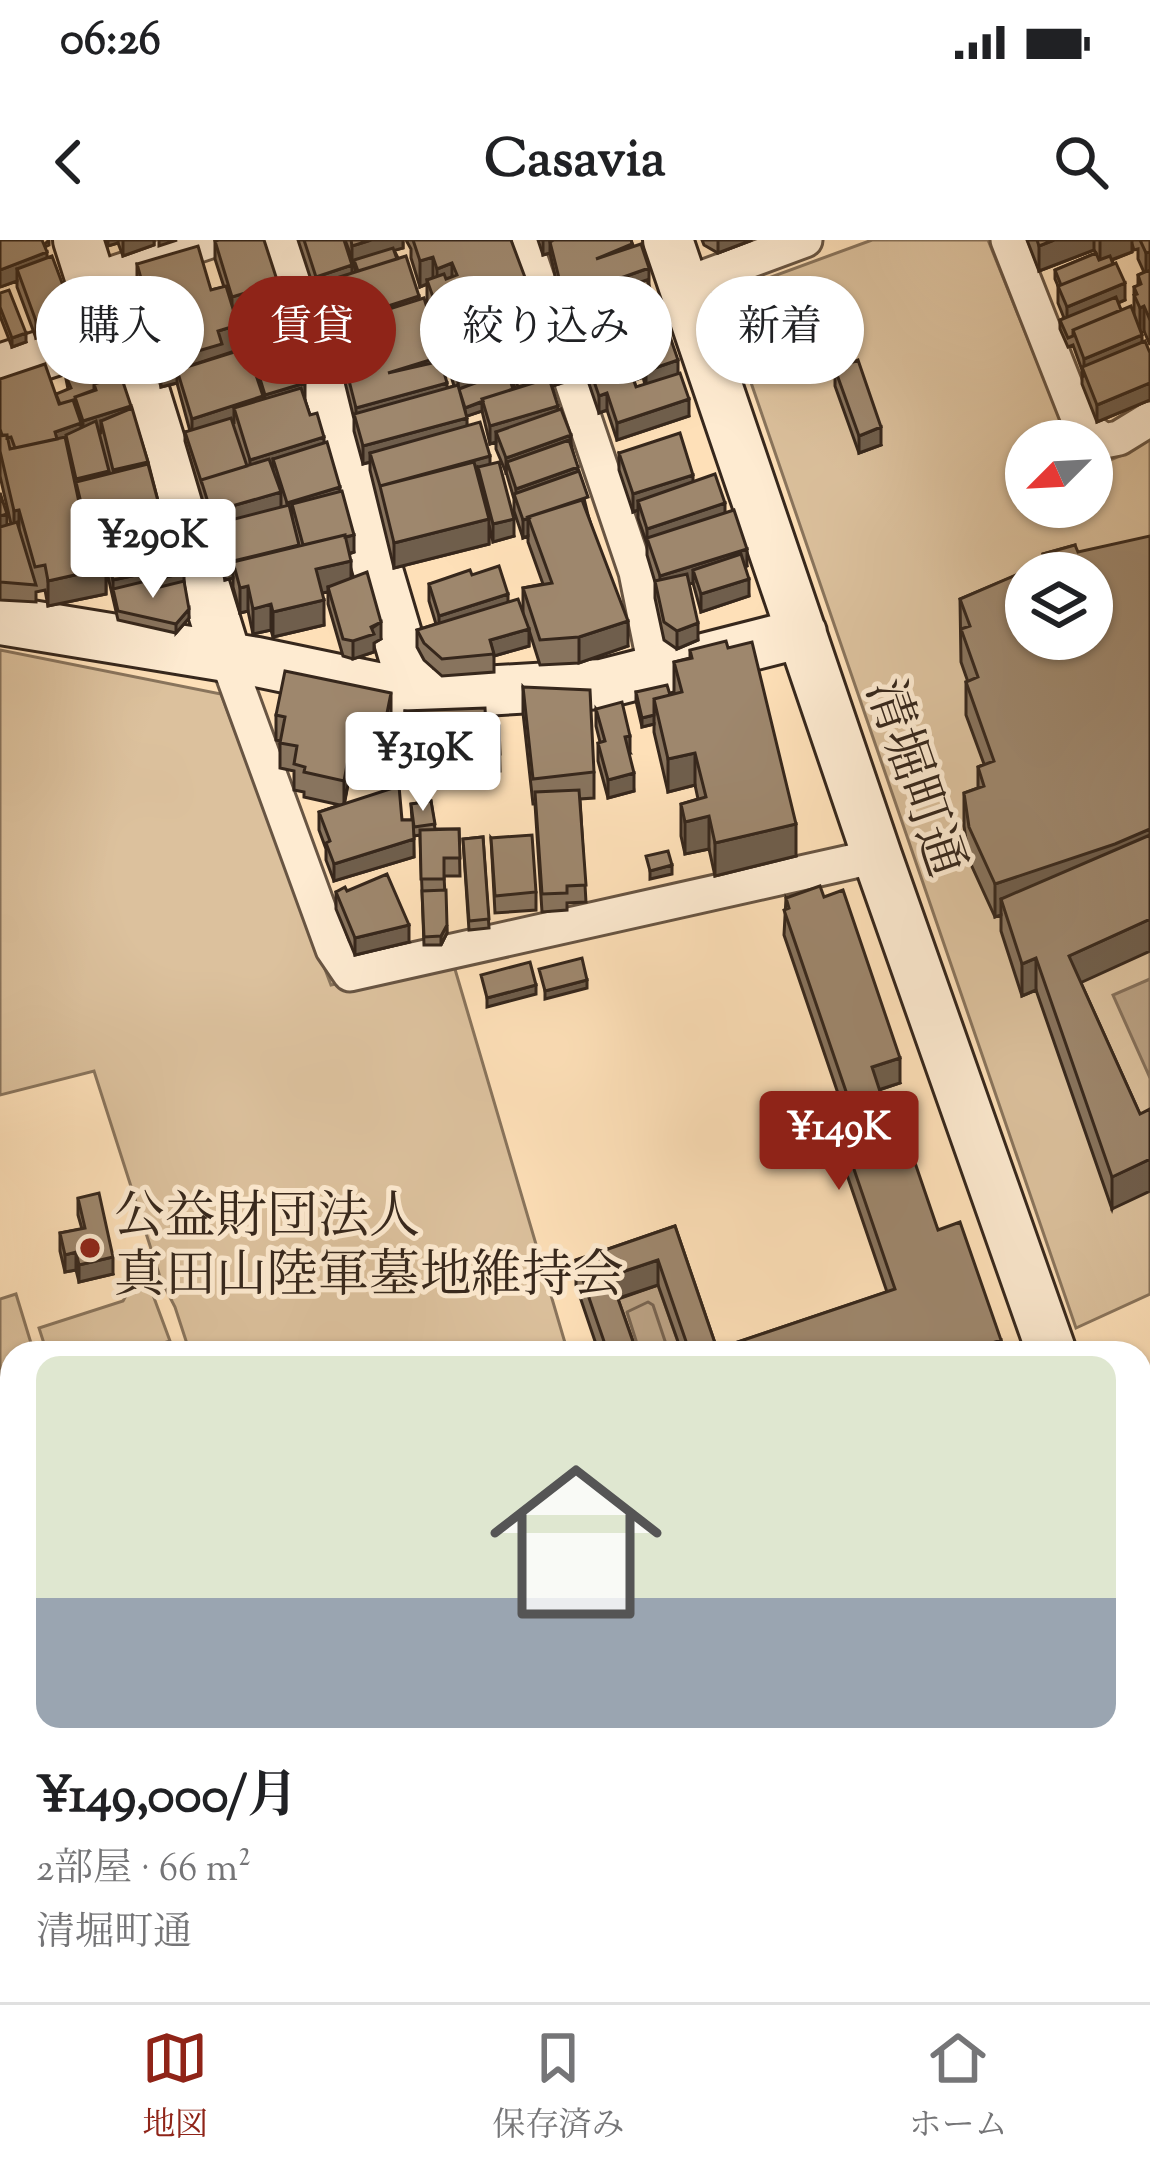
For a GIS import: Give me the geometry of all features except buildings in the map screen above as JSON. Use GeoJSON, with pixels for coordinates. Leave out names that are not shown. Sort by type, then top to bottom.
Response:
{"type":"FeatureCollection","features":[{"type":"Feature","properties":{"kind":"street"},"geometry":{"type":"LineString","coordinates":[[85,261],[213,240]]}},
{"type":"Feature","properties":{"kind":"street"},"geometry":{"type":"LineString","coordinates":[[280,240],[415,695]]}},
{"type":"Feature","properties":{"kind":"street"},"geometry":{"type":"LineString","coordinates":[[524,240],[636,572],[656,671]]}},
{"type":"Feature","properties":{"kind":"street"},"geometry":{"type":"LineString","coordinates":[[676,262],[806,240]]}},
{"type":"Feature","properties":{"kind":"street"},"geometry":{"type":"LineString","coordinates":[[1008,240],[1080,422],[1105,441],[1119,439],[1150,419]]}},
{"type":"Feature","properties":{"kind":"street","name":"清堀町通"},"geometry":{"type":"LineString","coordinates":[[676,262],[1048,1341]]}},
{"type":"Feature","properties":{"kind":"street"},"geometry":{"type":"LineString","coordinates":[[0,369],[36,357]]}},
{"type":"Feature","properties":{"kind":"street"},"geometry":{"type":"LineString","coordinates":[[142,384],[226,658],[333,949],[350,974],[877,856]]}},
{"type":"Feature","properties":{"kind":"street"},"geometry":{"type":"LineString","coordinates":[[0,620],[415,695],[602,684],[802,633]]}},
{"type":"Feature","properties":{"kind":"shaded area"},"geometry":{"type":"Polygon","coordinates":[[[872,240],[988,240],[1061,420],[1005,420],[1005,528],[1113,528],[1113,459],[1150,437],[1150,1294],[1076,1328],[751,384],[864,384],[864,276],[774,276],[872,240]]]}},
{"type":"Feature","properties":{"kind":"shaded area"},"geometry":{"type":"Polygon","coordinates":[[[0,650],[221,694],[331,985],[452,959],[564,1341],[186,1341],[161,1280],[94,1071],[0,1095],[0,650]]]}},
{"type":"Feature","properties":{"kind":"shaded area"},"geometry":{"type":"Polygon","coordinates":[[[150,1287],[170,1341],[43,1341],[39,1328],[123,1301],[127,1294],[150,1287]]]}},
{"type":"Feature","properties":{"kind":"shaded area"},"geometry":{"type":"Polygon","coordinates":[[[16,1294],[30,1341],[0,1341],[0,1299],[16,1294]]]}},
{"type":"Feature","properties":{"kind":"water"},"geometry":{"type":"Polygon","coordinates":[[[1150,979],[1150,1078],[1113,995],[1150,979]]]}},
{"type":"Feature","properties":{"kind":"water"},"geometry":{"type":"Polygon","coordinates":[[[658,1285],[678,1341],[624,1341],[610,1301],[658,1285]]]}},
{"type":"Feature","properties":{"kind":"place","name":"公益財団法人 真田山陸軍墓地維持会"},"geometry":{"type":"Point","coordinates":[90,1248]}}]}
